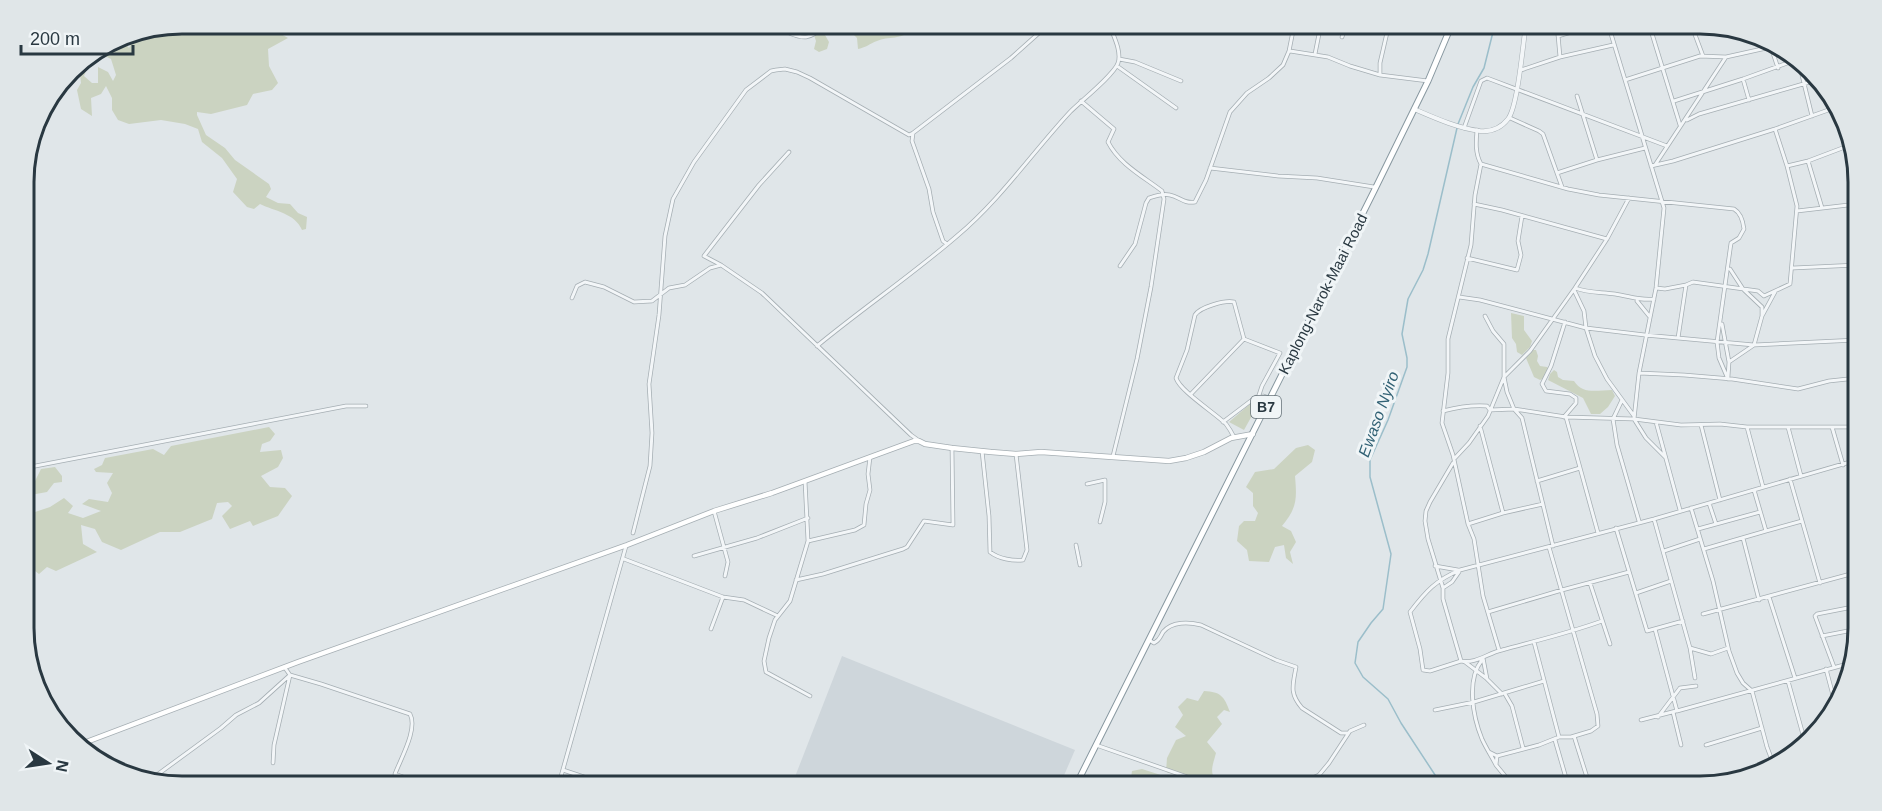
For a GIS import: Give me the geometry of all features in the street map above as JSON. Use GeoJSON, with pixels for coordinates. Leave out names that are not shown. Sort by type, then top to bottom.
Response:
{"type":"FeatureCollection","features":[{"type":"Feature","properties":{"kind":"highway","name":"Kaplong-Narok-Maai Road"},"geometry":{"type":"LineString","coordinates":[[1080,776],[1376,188],[1448,34]]}},
{"type":"Feature","properties":{"kind":"main road"},"geometry":{"type":"LineString","coordinates":[[88,741],[627,545],[714,511],[920,441],[925,444],[952,448],[1016,454],[1041,452],[1151,460],[1181,459],[1204,453],[1218,443],[1234,437],[1253,434]]}},
{"type":"Feature","properties":{"kind":"street"},"geometry":{"type":"LineString","coordinates":[[794,34],[806,37],[812,34]]}},
{"type":"Feature","properties":{"kind":"street"},"geometry":{"type":"LineString","coordinates":[[633,533],[650,466],[652,433],[649,384],[659,315],[665,236],[671,206],[676,192],[694,162],[746,90],[771,71],[785,69],[797,72],[826,86],[909,135],[1011,58],[1038,34]]}},
{"type":"Feature","properties":{"kind":"street"},"geometry":{"type":"LineString","coordinates":[[817,346],[935,255],[973,222],[1081,101],[1117,66],[1119,59],[1112,34]]}},
{"type":"Feature","properties":{"kind":"street"},"geometry":{"type":"LineString","coordinates":[[1120,266],[1135,244],[1147,200],[1163,194],[1185,202],[1195,202],[1230,112],[1247,93],[1283,65],[1292,34]]}},
{"type":"Feature","properties":{"kind":"street"},"geometry":{"type":"LineString","coordinates":[[1316,54],[1319,34]]}},
{"type":"Feature","properties":{"kind":"street"},"geometry":{"type":"LineString","coordinates":[[1380,75],[1385,34]]}},
{"type":"Feature","properties":{"kind":"street"},"geometry":{"type":"LineString","coordinates":[[1414,109],[1464,128],[1484,131],[1497,129],[1510,118],[1517,90],[1525,34]]}},
{"type":"Feature","properties":{"kind":"street"},"geometry":{"type":"LineString","coordinates":[[1560,57],[1558,36],[1565,34]]}},
{"type":"Feature","properties":{"kind":"street"},"geometry":{"type":"LineString","coordinates":[[1610,34],[1664,212],[1656,288],[1645,335],[1634,418]]}},
{"type":"Feature","properties":{"kind":"street"},"geometry":{"type":"LineString","coordinates":[[1652,34],[1674,100],[1680,127]]}},
{"type":"Feature","properties":{"kind":"street"},"geometry":{"type":"LineString","coordinates":[[1694,34],[1704,57]]}},
{"type":"Feature","properties":{"kind":"street"},"geometry":{"type":"LineString","coordinates":[[1519,71],[1560,57],[1613,45]]}},
{"type":"Feature","properties":{"kind":"street"},"geometry":{"type":"LineString","coordinates":[[1624,80],[1700,56],[1726,57],[1760,48]]}},
{"type":"Feature","properties":{"kind":"street"},"geometry":{"type":"LineString","coordinates":[[1289,51],[1316,54],[1380,75],[1428,81]]}},
{"type":"Feature","properties":{"kind":"street"},"geometry":{"type":"LineString","coordinates":[[1773,54],[1778,68]]}},
{"type":"Feature","properties":{"kind":"street"},"geometry":{"type":"LineString","coordinates":[[1652,166],[1685,121],[1726,57]]}},
{"type":"Feature","properties":{"kind":"street"},"geometry":{"type":"LineString","coordinates":[[1119,59],[1135,62],[1181,81]]}},
{"type":"Feature","properties":{"kind":"street"},"geometry":{"type":"LineString","coordinates":[[1674,100],[1788,64]]}},
{"type":"Feature","properties":{"kind":"street"},"geometry":{"type":"LineString","coordinates":[[1117,66],[1176,108]]}},
{"type":"Feature","properties":{"kind":"street"},"geometry":{"type":"LineString","coordinates":[[1802,77],[1812,116]]}},
{"type":"Feature","properties":{"kind":"street"},"geometry":{"type":"LineString","coordinates":[[1464,128],[1474,98],[1484,78],[1667,146]]}},
{"type":"Feature","properties":{"kind":"street"},"geometry":{"type":"LineString","coordinates":[[1743,79],[1749,100]]}},
{"type":"Feature","properties":{"kind":"street"},"geometry":{"type":"LineString","coordinates":[[1685,121],[1700,114],[1808,82]]}},
{"type":"Feature","properties":{"kind":"street"},"geometry":{"type":"LineString","coordinates":[[1577,96],[1597,160]]}},
{"type":"Feature","properties":{"kind":"street"},"geometry":{"type":"LineString","coordinates":[[1081,101],[1114,129],[1108,142],[1112,149],[1135,172],[1160,189],[1164,199],[1151,287],[1137,359],[1113,456]]}},
{"type":"Feature","properties":{"kind":"street"},"geometry":{"type":"LineString","coordinates":[[1652,166],[1829,111]]}},
{"type":"Feature","properties":{"kind":"street"},"geometry":{"type":"LineString","coordinates":[[1510,118],[1541,132],[1562,187]]}},
{"type":"Feature","properties":{"kind":"street"},"geometry":{"type":"LineString","coordinates":[[1656,288],[1665,289],[1693,282],[1758,291],[1764,296],[1790,284],[1797,211],[1787,166],[1774,129]]}},
{"type":"Feature","properties":{"kind":"street"},"geometry":{"type":"LineString","coordinates":[[1477,130],[1476,148],[1481,164],[1474,204],[1474,231],[1448,339],[1448,374],[1442,423],[1474,539],[1481,585],[1499,650]]}},
{"type":"Feature","properties":{"kind":"street"},"geometry":{"type":"LineString","coordinates":[[913,133],[912,141],[929,189],[933,212],[943,241],[947,244]]}},
{"type":"Feature","properties":{"kind":"street"},"geometry":{"type":"LineString","coordinates":[[1556,173],[1645,148]]}},
{"type":"Feature","properties":{"kind":"street"},"geometry":{"type":"LineString","coordinates":[[1787,166],[1843,148]]}},
{"type":"Feature","properties":{"kind":"street"},"geometry":{"type":"LineString","coordinates":[[789,152],[759,185],[704,256],[757,289],[920,441]]}},
{"type":"Feature","properties":{"kind":"street"},"geometry":{"type":"LineString","coordinates":[[1808,161],[1822,208]]}},
{"type":"Feature","properties":{"kind":"street"},"geometry":{"type":"LineString","coordinates":[[1481,164],[1599,195],[1738,211],[1742,217],[1744,229],[1739,238],[1731,243],[1718,342],[1719,358],[1728,379]]}},
{"type":"Feature","properties":{"kind":"street"},"geometry":{"type":"LineString","coordinates":[[1210,168],[1317,178],[1376,188]]}},
{"type":"Feature","properties":{"kind":"street"},"geometry":{"type":"LineString","coordinates":[[1523,748],[1512,706],[1487,679],[1463,662],[1443,599],[1443,588],[1425,527],[1426,511],[1454,461],[1488,416],[1504,377],[1530,351],[1554,319],[1607,239],[1629,198]]}},
{"type":"Feature","properties":{"kind":"street"},"geometry":{"type":"LineString","coordinates":[[1474,204],[1607,239]]}},
{"type":"Feature","properties":{"kind":"street"},"geometry":{"type":"LineString","coordinates":[[1797,211],[1848,205]]}},
{"type":"Feature","properties":{"kind":"street"},"geometry":{"type":"LineString","coordinates":[[1467,258],[1517,270],[1521,255],[1518,241],[1521,215]]}},
{"type":"Feature","properties":{"kind":"street"},"geometry":{"type":"LineString","coordinates":[[572,298],[577,286],[585,282],[604,287],[634,302],[652,301],[669,288],[685,285],[710,268],[721,265]]}},
{"type":"Feature","properties":{"kind":"street"},"geometry":{"type":"LineString","coordinates":[[1792,268],[1848,265]]}},
{"type":"Feature","properties":{"kind":"street"},"geometry":{"type":"LineString","coordinates":[[1729,268],[1743,289],[1761,307],[1762,316]]}},
{"type":"Feature","properties":{"kind":"street"},"geometry":{"type":"LineString","coordinates":[[1678,338],[1686,285]]}},
{"type":"Feature","properties":{"kind":"street"},"geometry":{"type":"LineString","coordinates":[[1574,289],[1636,299],[1654,299]]}},
{"type":"Feature","properties":{"kind":"street"},"geometry":{"type":"LineString","coordinates":[[1574,289],[1584,311],[1586,328],[1595,356],[1607,379],[1646,438],[1665,457]]}},
{"type":"Feature","properties":{"kind":"street"},"geometry":{"type":"LineString","coordinates":[[1729,362],[1754,345],[1762,316],[1776,291]]}},
{"type":"Feature","properties":{"kind":"street"},"geometry":{"type":"LineString","coordinates":[[1458,296],[1586,328],[1645,335],[1754,345],[1848,340]]}},
{"type":"Feature","properties":{"kind":"street"},"geometry":{"type":"LineString","coordinates":[[1636,299],[1650,317]]}},
{"type":"Feature","properties":{"kind":"street"},"geometry":{"type":"LineString","coordinates":[[1234,437],[1227,425],[1180,386],[1176,378],[1187,350],[1196,312],[1228,300],[1234,302],[1244,339]]}},
{"type":"Feature","properties":{"kind":"street"},"geometry":{"type":"LineString","coordinates":[[1485,316],[1493,331],[1504,344],[1504,377],[1507,392],[1514,410],[1522,418],[1551,547],[1597,714],[1598,726],[1591,731],[1559,737],[1497,756],[1489,752]]}},
{"type":"Feature","properties":{"kind":"street"},"geometry":{"type":"LineString","coordinates":[[1721,321],[1727,343],[1728,379]]}},
{"type":"Feature","properties":{"kind":"street"},"geometry":{"type":"LineString","coordinates":[[1565,322],[1551,366],[1542,384],[1546,391],[1570,394],[1576,398],[1576,403],[1565,417]]}},
{"type":"Feature","properties":{"kind":"street"},"geometry":{"type":"LineString","coordinates":[[1244,339],[1280,353],[1258,398]]}},
{"type":"Feature","properties":{"kind":"street"},"geometry":{"type":"LineString","coordinates":[[1191,394],[1244,339]]}},
{"type":"Feature","properties":{"kind":"street"},"geometry":{"type":"LineString","coordinates":[[1639,373],[1728,379],[1798,389],[1848,379]]}},
{"type":"Feature","properties":{"kind":"street"},"geometry":{"type":"LineString","coordinates":[[1223,422],[1256,397],[1263,396],[1270,399]]}},
{"type":"Feature","properties":{"kind":"street"},"geometry":{"type":"LineString","coordinates":[[1622,400],[1613,420],[1617,445],[1639,521]]}},
{"type":"Feature","properties":{"kind":"street"},"geometry":{"type":"LineString","coordinates":[[34,466],[346,406],[366,406]]}},
{"type":"Feature","properties":{"kind":"street"},"geometry":{"type":"LineString","coordinates":[[1443,411],[1456,407],[1487,406],[1490,410],[1514,410],[1565,417],[1613,420],[1634,418],[1681,425],[1848,427]]}},
{"type":"Feature","properties":{"kind":"street"},"geometry":{"type":"LineString","coordinates":[[1565,417],[1598,533]]}},
{"type":"Feature","properties":{"kind":"street"},"geometry":{"type":"LineString","coordinates":[[1656,422],[1680,510]]}},
{"type":"Feature","properties":{"kind":"street"},"geometry":{"type":"LineString","coordinates":[[1701,425],[1720,500]]}},
{"type":"Feature","properties":{"kind":"street"},"geometry":{"type":"LineString","coordinates":[[1480,426],[1503,513]]}},
{"type":"Feature","properties":{"kind":"street"},"geometry":{"type":"LineString","coordinates":[[1747,427],[1763,487]]}},
{"type":"Feature","properties":{"kind":"street"},"geometry":{"type":"LineString","coordinates":[[1788,427],[1801,476]]}},
{"type":"Feature","properties":{"kind":"street"},"geometry":{"type":"LineString","coordinates":[[1832,427],[1843,465]]}},
{"type":"Feature","properties":{"kind":"street"},"geometry":{"type":"LineString","coordinates":[[796,580],[903,549],[907,547],[924,521],[953,525],[952,448]]}},
{"type":"Feature","properties":{"kind":"street"},"geometry":{"type":"LineString","coordinates":[[982,451],[990,552],[1001,558],[1019,561],[1023,560],[1027,550],[1020,473],[1016,454]]}},
{"type":"Feature","properties":{"kind":"street"},"geometry":{"type":"LineString","coordinates":[[808,541],[855,530],[864,525],[870,490],[868,474],[870,457]]}},
{"type":"Feature","properties":{"kind":"street"},"geometry":{"type":"LineString","coordinates":[[1602,621],[1499,650],[1483,658],[1430,671],[1423,670],[1410,612],[1425,592],[1440,579],[1460,570],[1551,547],[1639,521],[1654,519],[1848,463]]}},
{"type":"Feature","properties":{"kind":"street"},"geometry":{"type":"LineString","coordinates":[[1537,481],[1580,468]]}},
{"type":"Feature","properties":{"kind":"street"},"geometry":{"type":"LineString","coordinates":[[1790,479],[1820,583]]}},
{"type":"Feature","properties":{"kind":"street"},"geometry":{"type":"LineString","coordinates":[[1087,484],[1105,480],[1106,502],[1100,522]]}},
{"type":"Feature","properties":{"kind":"street"},"geometry":{"type":"LineString","coordinates":[[805,481],[808,541],[790,601],[778,616],[772,629],[764,661],[766,672],[810,696]]}},
{"type":"Feature","properties":{"kind":"street"},"geometry":{"type":"LineString","coordinates":[[1754,490],[1766,531]]}},
{"type":"Feature","properties":{"kind":"street"},"geometry":{"type":"LineString","coordinates":[[1709,503],[1716,524]]}},
{"type":"Feature","properties":{"kind":"street"},"geometry":{"type":"LineString","coordinates":[[1468,524],[1543,504]]}},
{"type":"Feature","properties":{"kind":"street"},"geometry":{"type":"LineString","coordinates":[[1691,508],[1704,549],[1728,648],[1737,673],[1752,691],[1771,758]]}},
{"type":"Feature","properties":{"kind":"street"},"geometry":{"type":"LineString","coordinates":[[714,511],[728,562],[725,576]]}},
{"type":"Feature","properties":{"kind":"street"},"geometry":{"type":"LineString","coordinates":[[1698,530],[1760,512]]}},
{"type":"Feature","properties":{"kind":"street"},"geometry":{"type":"LineString","coordinates":[[694,556],[758,538],[808,519]]}},
{"type":"Feature","properties":{"kind":"street"},"geometry":{"type":"LineString","coordinates":[[1654,519],[1690,648],[1695,678]]}},
{"type":"Feature","properties":{"kind":"street"},"geometry":{"type":"LineString","coordinates":[[1704,549],[1802,521]]}},
{"type":"Feature","properties":{"kind":"street"},"geometry":{"type":"LineString","coordinates":[[1616,528],[1647,631],[1683,621]]}},
{"type":"Feature","properties":{"kind":"street"},"geometry":{"type":"LineString","coordinates":[[1743,538],[1759,600]]}},
{"type":"Feature","properties":{"kind":"street"},"geometry":{"type":"LineString","coordinates":[[1664,551],[1700,539]]}},
{"type":"Feature","properties":{"kind":"street"},"geometry":{"type":"LineString","coordinates":[[561,776],[627,545]]}},
{"type":"Feature","properties":{"kind":"street"},"geometry":{"type":"LineString","coordinates":[[1076,545],[1080,565]]}},
{"type":"Feature","properties":{"kind":"street"},"geometry":{"type":"LineString","coordinates":[[624,559],[723,597],[744,600],[778,616]]}},
{"type":"Feature","properties":{"kind":"street"},"geometry":{"type":"LineString","coordinates":[[1435,566],[1460,570]]}},
{"type":"Feature","properties":{"kind":"street"},"geometry":{"type":"LineString","coordinates":[[1443,588],[1452,582],[1460,570]]}},
{"type":"Feature","properties":{"kind":"street"},"geometry":{"type":"LineString","coordinates":[[1488,612],[1629,572]]}},
{"type":"Feature","properties":{"kind":"street"},"geometry":{"type":"LineString","coordinates":[[1703,614],[1848,575]]}},
{"type":"Feature","properties":{"kind":"street"},"geometry":{"type":"LineString","coordinates":[[1636,593],[1671,581]]}},
{"type":"Feature","properties":{"kind":"street"},"geometry":{"type":"LineString","coordinates":[[1590,583],[1610,644]]}},
{"type":"Feature","properties":{"kind":"street"},"geometry":{"type":"LineString","coordinates":[[711,629],[723,597]]}},
{"type":"Feature","properties":{"kind":"street"},"geometry":{"type":"LineString","coordinates":[[1769,597],[1795,679]]}},
{"type":"Feature","properties":{"kind":"street"},"geometry":{"type":"LineString","coordinates":[[1834,668],[1815,616],[1848,608]]}},
{"type":"Feature","properties":{"kind":"street"},"geometry":{"type":"LineString","coordinates":[[1149,640],[1154,643],[1169,627],[1188,621],[1276,660],[1292,664],[1296,667],[1292,688],[1297,702],[1302,708],[1341,733],[1348,733]]}},
{"type":"Feature","properties":{"kind":"street"},"geometry":{"type":"LineString","coordinates":[[1655,629],[1673,696],[1682,745]]}},
{"type":"Feature","properties":{"kind":"street"},"geometry":{"type":"LineString","coordinates":[[1822,636],[1848,631]]}},
{"type":"Feature","properties":{"kind":"street"},"geometry":{"type":"LineString","coordinates":[[1534,642],[1559,737]]}},
{"type":"Feature","properties":{"kind":"street"},"geometry":{"type":"LineString","coordinates":[[1690,648],[1711,654],[1728,648]]}},
{"type":"Feature","properties":{"kind":"street"},"geometry":{"type":"LineString","coordinates":[[1483,658],[1473,676],[1476,720],[1482,740],[1505,776]]}},
{"type":"Feature","properties":{"kind":"street"},"geometry":{"type":"LineString","coordinates":[[1483,658],[1487,679]]}},
{"type":"Feature","properties":{"kind":"street"},"geometry":{"type":"LineString","coordinates":[[1641,720],[1842,666]]}},
{"type":"Feature","properties":{"kind":"street"},"geometry":{"type":"LineString","coordinates":[[285,668],[291,675],[410,714],[413,720],[412,729],[395,774],[400,776]]}},
{"type":"Feature","properties":{"kind":"street"},"geometry":{"type":"LineString","coordinates":[[1826,669],[1832,693]]}},
{"type":"Feature","properties":{"kind":"street"},"geometry":{"type":"LineString","coordinates":[[273,763],[274,746],[291,675]]}},
{"type":"Feature","properties":{"kind":"street"},"geometry":{"type":"LineString","coordinates":[[158,774],[236,715],[259,703],[291,675]]}},
{"type":"Feature","properties":{"kind":"street"},"geometry":{"type":"LineString","coordinates":[[1435,710],[1474,702],[1544,681]]}},
{"type":"Feature","properties":{"kind":"street"},"geometry":{"type":"LineString","coordinates":[[1788,681],[1803,734]]}},
{"type":"Feature","properties":{"kind":"street"},"geometry":{"type":"LineString","coordinates":[[1658,717],[1680,688],[1696,686]]}},
{"type":"Feature","properties":{"kind":"street"},"geometry":{"type":"LineString","coordinates":[[1317,776],[1329,763],[1348,733],[1364,725]]}},
{"type":"Feature","properties":{"kind":"street"},"geometry":{"type":"LineString","coordinates":[[1706,745],[1762,728]]}},
{"type":"Feature","properties":{"kind":"street"},"geometry":{"type":"LineString","coordinates":[[1574,736],[1587,776]]}},
{"type":"Feature","properties":{"kind":"street"},"geometry":{"type":"LineString","coordinates":[[1555,740],[1565,776]]}},
{"type":"Feature","properties":{"kind":"street"},"geometry":{"type":"LineString","coordinates":[[1096,745],[1185,776]]}},
{"type":"Feature","properties":{"kind":"street"},"geometry":{"type":"LineString","coordinates":[[1496,765],[1497,756]]}},
{"type":"Feature","properties":{"kind":"street"},"geometry":{"type":"LineString","coordinates":[[563,770],[581,776]]}},
{"type":"Feature","properties":{"kind":"shaded area"},"geometry":{"type":"Polygon","coordinates":[[[842,656],[1075,750],[1064,776],[795,776],[842,656]]]}},
{"type":"Feature","properties":{"kind":"green space"},"geometry":{"type":"Polygon","coordinates":[[[183,34],[281,34],[288,38],[268,49],[269,66],[278,83],[272,90],[253,94],[247,105],[211,114],[197,112],[197,115],[206,135],[225,148],[235,160],[269,184],[271,189],[266,197],[278,203],[290,204],[298,213],[307,217],[306,229],[302,230],[299,224],[284,213],[260,204],[254,209],[247,207],[233,192],[237,179],[222,158],[202,142],[198,129],[161,120],[129,124],[118,120],[112,110],[112,98],[106,86],[101,94],[91,98],[92,116],[81,109],[77,90],[81,83],[80,76],[86,70],[84,76],[92,83],[98,83],[98,67],[108,72],[113,81],[116,75],[111,59],[106,56],[127,45],[129,48],[135,42],[183,34]]]}},
{"type":"Feature","properties":{"kind":"green space"},"geometry":{"type":"Polygon","coordinates":[[[825,34],[829,42],[827,49],[819,52],[814,49],[816,41],[814,35],[825,34]]]}},
{"type":"Feature","properties":{"kind":"green space"},"geometry":{"type":"Polygon","coordinates":[[[853,34],[905,34],[858,49],[857,38],[853,34]]]}},
{"type":"Feature","properties":{"kind":"green space"},"geometry":{"type":"Polygon","coordinates":[[[1511,313],[1524,316],[1524,330],[1532,341],[1530,347],[1522,355],[1517,352],[1512,338],[1511,313]]]}},
{"type":"Feature","properties":{"kind":"green space"},"geometry":{"type":"Polygon","coordinates":[[[1533,350],[1536,350],[1540,366],[1549,369],[1545,378],[1540,380],[1534,377],[1526,358],[1533,350]]]}},
{"type":"Feature","properties":{"kind":"green space"},"geometry":{"type":"Polygon","coordinates":[[[1554,370],[1558,377],[1574,381],[1586,390],[1612,390],[1615,396],[1600,414],[1591,414],[1583,398],[1548,380],[1554,370]]]}},
{"type":"Feature","properties":{"kind":"green space"},"geometry":{"type":"Polygon","coordinates":[[[1259,403],[1244,430],[1229,422],[1250,404],[1259,403]]]}},
{"type":"Feature","properties":{"kind":"green space"},"geometry":{"type":"Polygon","coordinates":[[[269,427],[275,434],[270,441],[262,444],[260,452],[281,450],[283,458],[278,467],[261,476],[270,487],[285,488],[292,496],[278,516],[253,526],[250,521],[230,529],[222,516],[232,506],[228,502],[217,503],[212,519],[180,532],[160,532],[121,550],[102,542],[95,529],[81,525],[83,544],[97,552],[56,571],[47,567],[39,574],[34,570],[34,512],[50,507],[64,498],[73,506],[68,513],[83,518],[101,511],[82,504],[89,499],[108,502],[112,493],[107,483],[113,473],[96,472],[94,469],[102,465],[105,458],[153,449],[164,455],[171,446],[269,427]]]}},
{"type":"Feature","properties":{"kind":"green space"},"geometry":{"type":"Polygon","coordinates":[[[1308,445],[1315,450],[1312,462],[1295,476],[1295,503],[1291,514],[1282,526],[1291,531],[1296,542],[1290,552],[1293,564],[1286,558],[1284,545],[1275,547],[1269,562],[1249,561],[1247,550],[1237,541],[1239,526],[1244,521],[1255,521],[1258,513],[1253,506],[1253,493],[1246,487],[1255,472],[1274,469],[1296,448],[1308,445]]]}},
{"type":"Feature","properties":{"kind":"green space"},"geometry":{"type":"Polygon","coordinates":[[[55,467],[62,476],[62,482],[54,483],[47,492],[34,494],[34,481],[41,469],[55,467]]]}},
{"type":"Feature","properties":{"kind":"green space"},"geometry":{"type":"Polygon","coordinates":[[[1204,691],[1214,692],[1226,702],[1230,712],[1224,710],[1217,717],[1222,724],[1207,742],[1216,753],[1212,767],[1214,776],[1178,776],[1166,772],[1167,758],[1176,740],[1186,736],[1175,727],[1183,715],[1178,707],[1187,698],[1198,701],[1204,691]]]}},
{"type":"Feature","properties":{"kind":"green space"},"geometry":{"type":"Polygon","coordinates":[[[1142,769],[1164,776],[1131,776],[1132,771],[1142,769]]]}},
{"type":"Feature","properties":{"kind":"waterway","name":"Ewaso Nyiro"},"geometry":{"type":"LineString","coordinates":[[1458,124],[1473,87],[1484,68],[1492,34]]}},
{"type":"Feature","properties":{"kind":"waterway","name":"Ewaso Nyiro"},"geometry":{"type":"LineString","coordinates":[[1436,776],[1388,699],[1363,677],[1355,663],[1358,642],[1383,609],[1391,554],[1370,477],[1370,460],[1388,420],[1407,367],[1402,334],[1408,299],[1423,270],[1428,254],[1457,128]]}}]}
